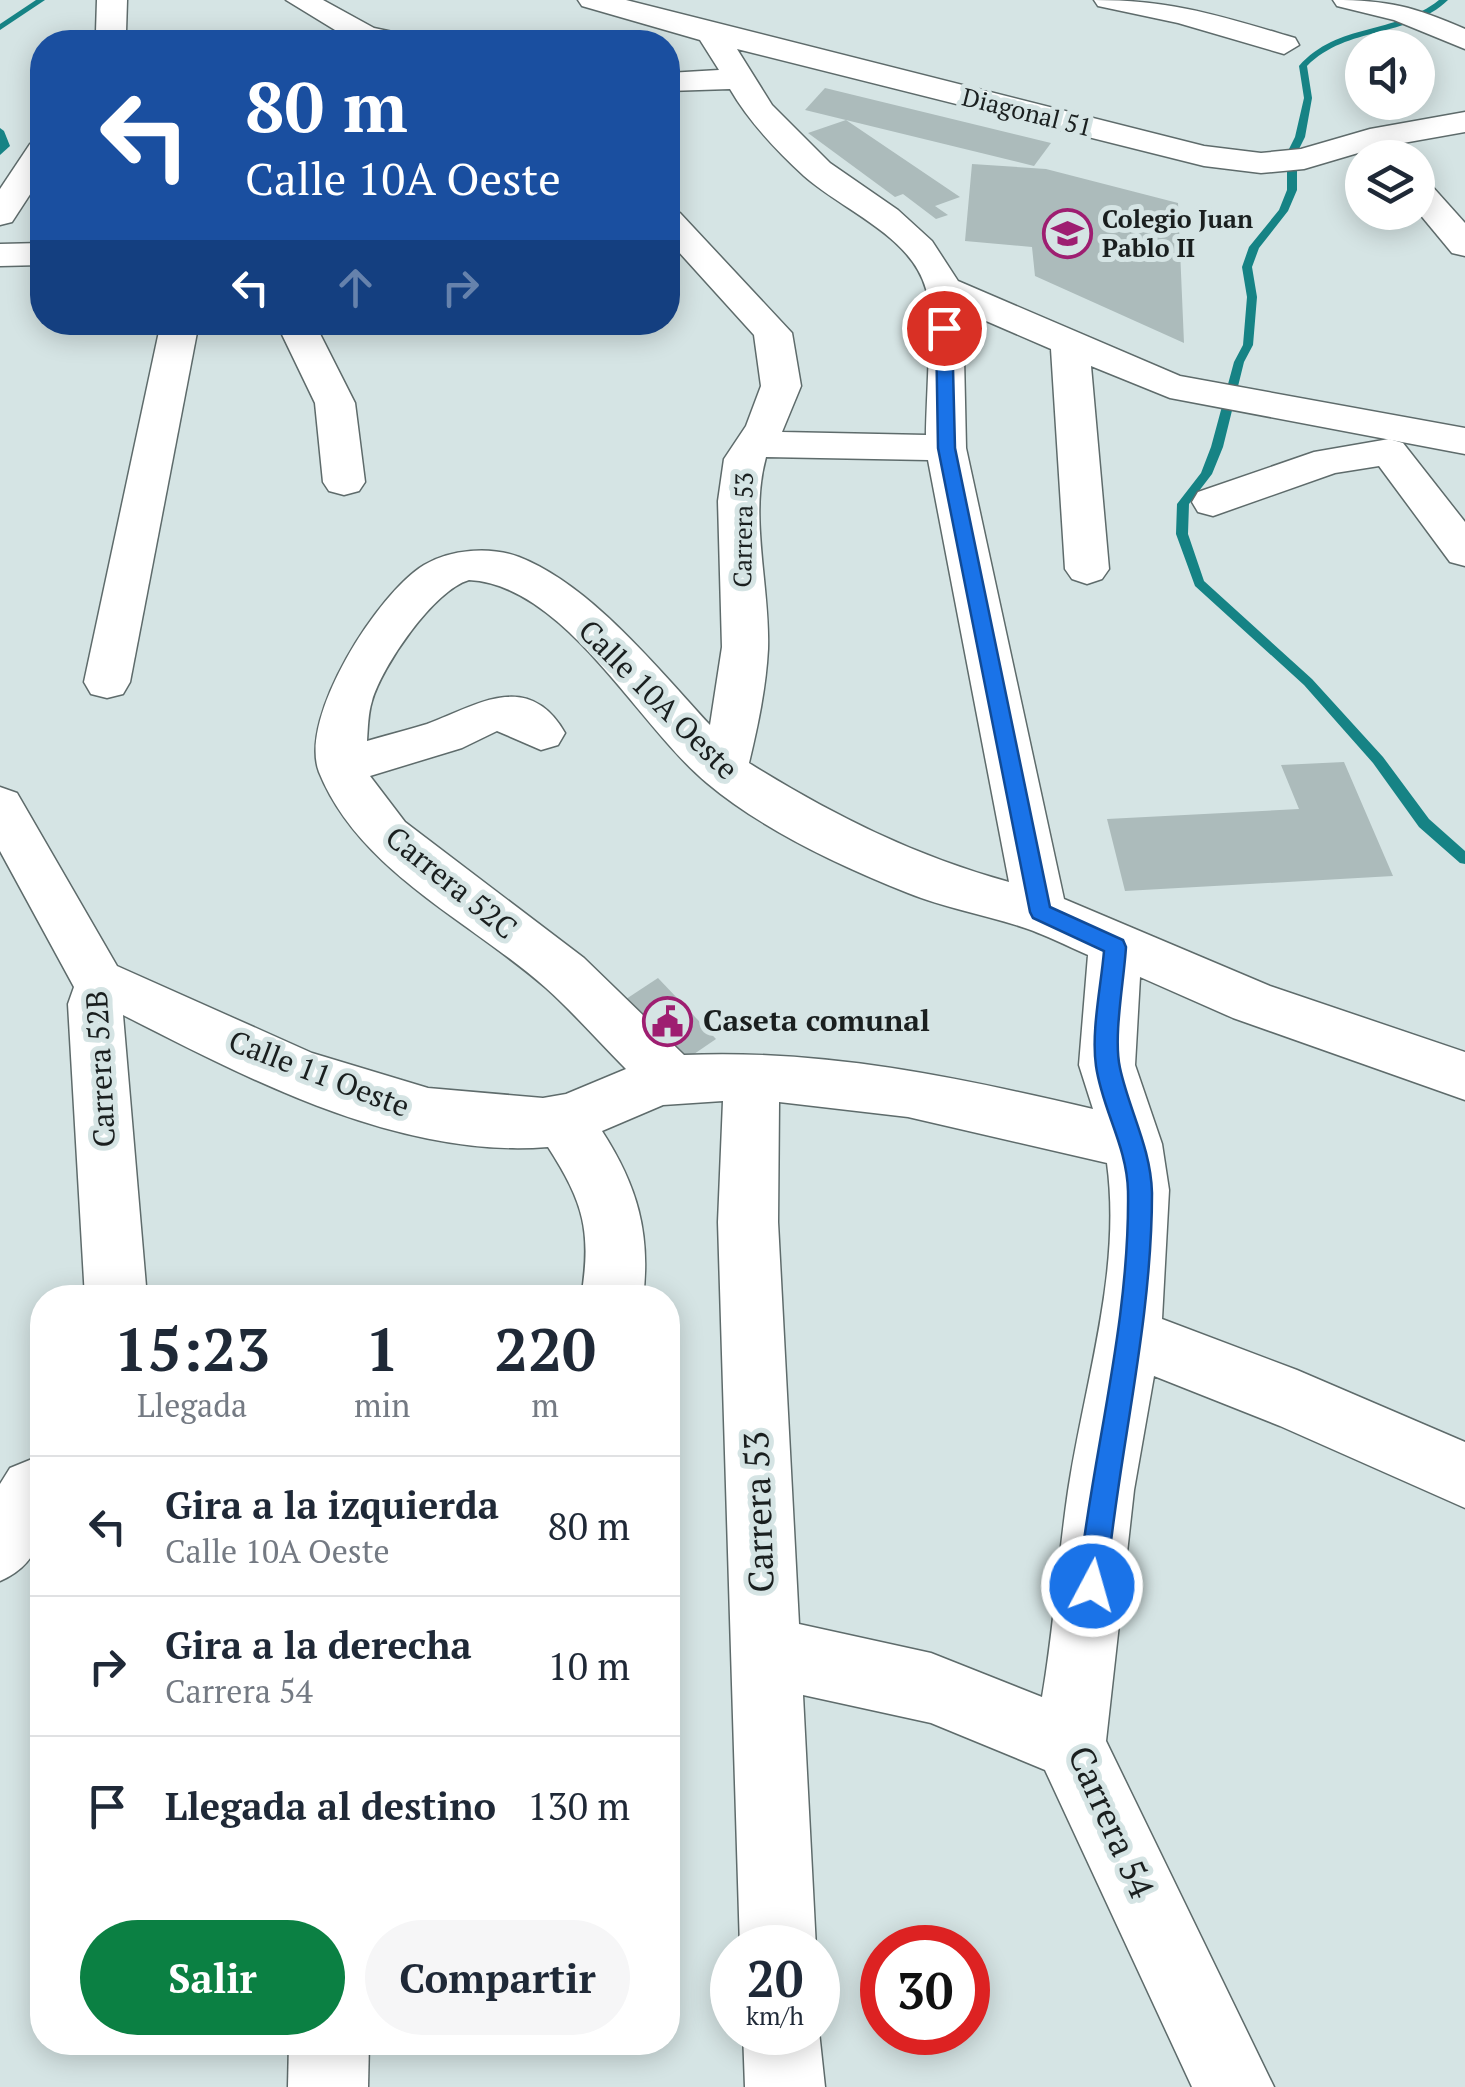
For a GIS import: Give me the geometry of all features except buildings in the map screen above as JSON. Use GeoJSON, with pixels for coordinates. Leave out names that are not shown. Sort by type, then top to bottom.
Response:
{"type":"FeatureCollection","features":[{"type":"Feature","properties":{"kind":"street"},"geometry":{"type":"LineString","coordinates":[[112,0],[117,30]]}},
{"type":"Feature","properties":{"kind":"street"},"geometry":{"type":"LineString","coordinates":[[301,0],[357,30]]}},
{"type":"Feature","properties":{"kind":"street"},"geometry":{"type":"LineString","coordinates":[[1109,0],[1184,15],[1284,45]]}},
{"type":"Feature","properties":{"kind":"street"},"geometry":{"type":"LineString","coordinates":[[1348,0],[1418,18],[1462,40]]}},
{"type":"Feature","properties":{"kind":"street","name":"Diagonal 51"},"geometry":{"type":"LineString","coordinates":[[610,2],[712,34],[1204,156],[1261,163],[1345,151]]}},
{"type":"Feature","properties":{"kind":"street"},"geometry":{"type":"LineString","coordinates":[[712,34],[744,78],[759,111],[818,170],[886,217],[918,248],[944,288],[946,448],[1041,912]]}},
{"type":"Feature","properties":{"kind":"street"},"geometry":{"type":"LineString","coordinates":[[680,81],[744,78]]}},
{"type":"Feature","properties":{"kind":"street","name":"Diagonal 51"},"geometry":{"type":"LineString","coordinates":[[1405,140],[1465,122]]}},
{"type":"Feature","properties":{"kind":"street"},"geometry":{"type":"LineString","coordinates":[[0,215],[30,170]]}},
{"type":"Feature","properties":{"kind":"street"},"geometry":{"type":"LineString","coordinates":[[1435,210],[1465,244]]}},
{"type":"Feature","properties":{"kind":"street","name":"Carrera 53"},"geometry":{"type":"LineString","coordinates":[[680,233],[773,333],[780,386],[766,426],[744,459],[739,501],[745,647],[740,706],[723,770]]}},
{"type":"Feature","properties":{"kind":"street"},"geometry":{"type":"LineString","coordinates":[[0,255],[30,254]]}},
{"type":"Feature","properties":{"kind":"street"},"geometry":{"type":"LineString","coordinates":[[944,288],[1005,311],[1070,345],[1170,386],[1392,439],[1465,441]]}},
{"type":"Feature","properties":{"kind":"street"},"geometry":{"type":"LineString","coordinates":[[107,682],[177,335]]}},
{"type":"Feature","properties":{"kind":"street"},"geometry":{"type":"LineString","coordinates":[[301,335],[335,403],[344,482]]}},
{"type":"Feature","properties":{"kind":"street"},"geometry":{"type":"LineString","coordinates":[[1070,345],[1086,569]]}},
{"type":"Feature","properties":{"kind":"street"},"geometry":{"type":"LineString","coordinates":[[1214,502],[1392,439]]}},
{"type":"Feature","properties":{"kind":"street"},"geometry":{"type":"LineString","coordinates":[[1392,439],[1465,552]]}},
{"type":"Feature","properties":{"kind":"street"},"geometry":{"type":"LineString","coordinates":[[753,444],[946,448]]}},
{"type":"Feature","properties":{"kind":"street","name":"Calle 10A Oeste"},"geometry":{"type":"LineString","coordinates":[[340,766],[346,704],[362,666],[426,584],[444,572],[468,565],[504,567],[548,590],[631,669],[723,770],[804,822],[926,880],[1041,912],[1115,947],[1252,1002],[1465,1076]]}},
{"type":"Feature","properties":{"kind":"street"},"geometry":{"type":"LineString","coordinates":[[340,766],[444,736],[491,713],[514,715],[541,734]]}},
{"type":"Feature","properties":{"kind":"street","name":"Carrera 52C"},"geometry":{"type":"LineString","coordinates":[[340,766],[357,800],[387,836],[565,973],[672,1079]]}},
{"type":"Feature","properties":{"kind":"street","name":"Carrera 52B"},"geometry":{"type":"LineString","coordinates":[[0,806],[101,986],[95,1004],[115,1285]]}},
{"type":"Feature","properties":{"kind":"street","name":"Carrera 54"},"geometry":{"type":"LineString","coordinates":[[1115,947],[1107,1065],[1133,1144],[1140,1190],[1130,1337],[1102,1490],[1085,1650],[1070,1744],[1234,2087]]}},
{"type":"Feature","properties":{"kind":"street","name":"Calle 11 Oeste"},"geometry":{"type":"LineString","coordinates":[[101,986],[120,988],[235,1045],[408,1111],[476,1121],[562,1120],[672,1079],[752,1076],[846,1080],[1133,1144]]}},
{"type":"Feature","properties":{"kind":"street","name":"Carrera 53"},"geometry":{"type":"LineString","coordinates":[[752,1076],[748,1222],[777,1925]]}},
{"type":"Feature","properties":{"kind":"street"},"geometry":{"type":"LineString","coordinates":[[562,1120],[608,1196],[620,1231],[614,1285]]}},
{"type":"Feature","properties":{"kind":"street"},"geometry":{"type":"LineString","coordinates":[[1130,1337],[1297,1401],[1465,1475]]}},
{"type":"Feature","properties":{"kind":"street"},"geometry":{"type":"LineString","coordinates":[[0,1547],[30,1496]]}},
{"type":"Feature","properties":{"kind":"street"},"geometry":{"type":"LineString","coordinates":[[765,1652],[931,1688],[1070,1744]]}},
{"type":"Feature","properties":{"kind":"street"},"geometry":{"type":"LineString","coordinates":[[328,2087],[329,2055]]}},
{"type":"Feature","properties":{"kind":"street"},"geometry":{"type":"LineString","coordinates":[[783,2055],[784,2087]]}},
{"type":"Feature","properties":{"kind":"waterway"},"geometry":{"type":"LineString","coordinates":[[0,28],[41,0]]}},
{"type":"Feature","properties":{"kind":"waterway"},"geometry":{"type":"LineString","coordinates":[[1444,0],[1411,20],[1334,42],[1303,66],[1308,98],[1300,137],[1292,153],[1292,190],[1283,211],[1254,247],[1247,267],[1252,297],[1248,345],[1239,362],[1206,474],[1183,504],[1182,534],[1199,583],[1308,682],[1378,760],[1424,823],[1465,859]]}},
{"type":"Feature","properties":{"kind":"waterway"},"geometry":{"type":"LineString","coordinates":[[0,131],[5,146],[0,152]]}},
{"type":"Feature","properties":{"kind":"place","name":"Colegio Juan Pablo II"},"geometry":{"type":"Point","coordinates":[1067,233]}},
{"type":"Feature","properties":{"kind":"place","name":"Caseta comunal"},"geometry":{"type":"Point","coordinates":[668,1021]}},
{"type":"Feature","properties":{"kind":"route"},"geometry":{"type":"LineString","coordinates":[[944,328],[946,448],[1041,912],[1115,947],[1107,1065],[1133,1144],[1140,1190],[1130,1337],[1102,1490],[1092,1586]]}}]}
